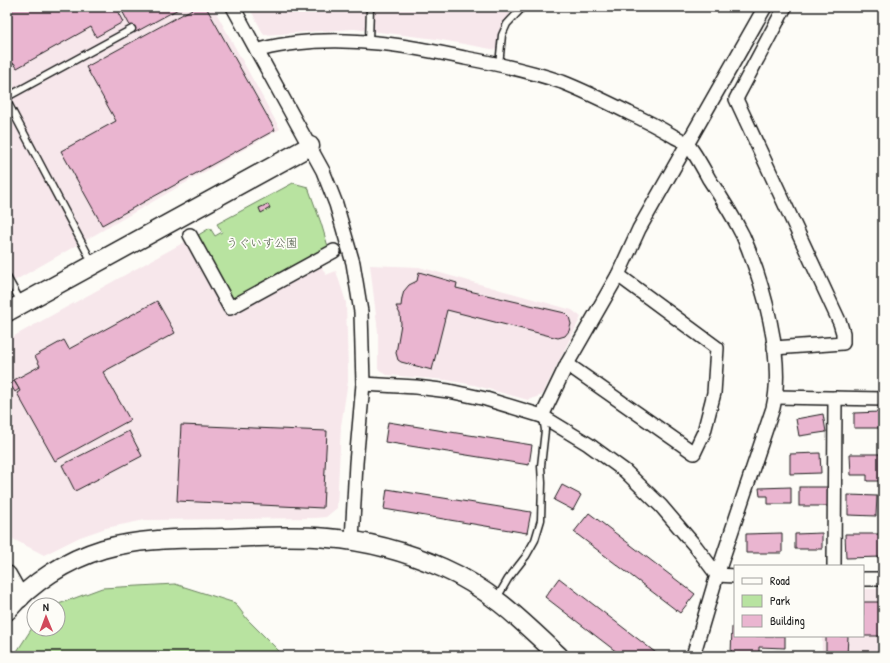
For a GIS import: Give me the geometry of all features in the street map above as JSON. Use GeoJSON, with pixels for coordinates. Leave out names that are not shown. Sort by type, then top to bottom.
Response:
{"type":"FeatureCollection","features":[{"type":"Feature","properties":{"kind":"street"},"geometry":{"type":"LineString","coordinates":[[233,7],[323,171],[336,204],[353,263],[361,312],[363,384],[356,463],[352,541]]}},
{"type":"Feature","properties":{"kind":"street"},"geometry":{"type":"LineString","coordinates":[[542,416],[567,364],[618,275],[639,229],[765,7]]}},
{"type":"Feature","properties":{"kind":"street"},"geometry":{"type":"LineString","coordinates":[[774,348],[843,343],[843,333],[840,323],[736,99],[785,7]]}},
{"type":"Feature","properties":{"kind":"street"},"geometry":{"type":"LineString","coordinates":[[257,51],[269,46],[308,42],[369,42],[421,49],[499,64],[534,73],[588,92],[660,128],[688,145],[729,210],[755,264],[766,305],[774,348],[776,397],[717,575],[693,656]]}},
{"type":"Feature","properties":{"kind":"street"},"geometry":{"type":"LineString","coordinates":[[15,308],[310,146]]}},
{"type":"Feature","properties":{"kind":"street"},"geometry":{"type":"LineString","coordinates":[[190,235],[230,308],[334,251]]}},
{"type":"Feature","properties":{"kind":"street"},"geometry":{"type":"LineString","coordinates":[[567,364],[694,453],[704,432],[714,393],[717,348],[618,275]]}},
{"type":"Feature","properties":{"kind":"street"},"geometry":{"type":"LineString","coordinates":[[363,384],[416,387],[449,391],[542,416],[588,444],[625,471],[661,506],[696,547],[717,575],[734,576]]}},
{"type":"Feature","properties":{"kind":"street"},"geometry":{"type":"LineString","coordinates":[[776,397],[883,399]]}},
{"type":"Feature","properties":{"kind":"street"},"geometry":{"type":"LineString","coordinates":[[834,565],[835,398]]}},
{"type":"Feature","properties":{"kind":"street"},"geometry":{"type":"LineString","coordinates":[[7,611],[39,581],[62,567],[103,549],[156,540],[291,537],[329,538],[379,546],[423,559],[464,578],[496,599],[559,656]]}},
{"type":"Feature","properties":{"kind":"street"},"geometry":{"type":"LineString","coordinates":[[7,575],[20,598]]}},
{"type":"Feature","properties":{"kind":"street"},"geometry":{"type":"LineString","coordinates":[[864,579],[883,579]]}},
{"type":"Feature","properties":{"kind":"lane"},"geometry":{"type":"LineString","coordinates":[[369,42],[370,7]]}},
{"type":"Feature","properties":{"kind":"lane"},"geometry":{"type":"LineString","coordinates":[[499,64],[502,35],[507,24],[523,7]]}},
{"type":"Feature","properties":{"kind":"lane"},"geometry":{"type":"LineString","coordinates":[[7,97],[132,29]]}},
{"type":"Feature","properties":{"kind":"lane"},"geometry":{"type":"LineString","coordinates":[[7,101],[93,265]]}},
{"type":"Feature","properties":{"kind":"lane"},"geometry":{"type":"LineString","coordinates":[[7,277],[15,308]]}},
{"type":"Feature","properties":{"kind":"lane"},"geometry":{"type":"LineString","coordinates":[[496,599],[508,578],[526,556],[535,540],[541,520],[541,466],[545,430],[542,416]]}},
{"type":"Feature","properties":{"kind":"shaded area"},"geometry":{"type":"Polygon","coordinates":[[[7,7],[213,7],[280,129],[7,285],[7,7]]]}},
{"type":"Feature","properties":{"kind":"shaded area"},"geometry":{"type":"Polygon","coordinates":[[[249,7],[512,7],[497,50],[436,39],[354,29],[264,35],[249,7]]]}},
{"type":"Feature","properties":{"kind":"shaded area"},"geometry":{"type":"Polygon","coordinates":[[[190,239],[319,262],[326,275],[336,271],[346,302],[348,371],[348,381],[341,426],[337,508],[326,517],[316,518],[145,520],[106,528],[80,537],[44,555],[11,538],[7,531],[7,340],[190,239]]]}},
{"type":"Feature","properties":{"kind":"shaded area"},"geometry":{"type":"Polygon","coordinates":[[[370,265],[419,267],[572,310],[581,317],[542,395],[528,400],[474,385],[446,380],[387,375],[378,369],[378,332],[370,265]]]}},
{"type":"Feature","properties":{"kind":"shaded area"},"geometry":{"type":"Polygon","coordinates":[[[864,589],[883,589],[883,656],[822,656],[822,637],[864,637],[864,589]]]}},
{"type":"Feature","properties":{"kind":"green space","name":"うぐいす公園"},"geometry":{"type":"Polygon","coordinates":[[[293,183],[308,187],[329,250],[231,303],[195,237],[210,228],[215,236],[222,232],[217,224],[293,183]]]}},
{"type":"Feature","properties":{"kind":"green space"},"geometry":{"type":"Polygon","coordinates":[[[175,584],[235,603],[247,619],[284,656],[14,656],[26,637],[66,637],[66,601],[102,588],[175,584]]]}},
{"type":"Feature","properties":{"kind":"building"},"geometry":{"type":"Polygon","coordinates":[[[7,7],[115,7],[123,22],[96,37],[91,27],[17,68],[14,63],[7,67],[7,7]]]}},
{"type":"Feature","properties":{"kind":"building"},"geometry":{"type":"Polygon","coordinates":[[[120,7],[182,7],[134,33],[120,7]]]}},
{"type":"Feature","properties":{"kind":"building"},"geometry":{"type":"Polygon","coordinates":[[[196,7],[206,7],[275,130],[102,225],[61,151],[116,121],[86,67],[196,7]]]}},
{"type":"Feature","properties":{"kind":"building"},"geometry":{"type":"Polygon","coordinates":[[[268,204],[270,208],[261,213],[259,208],[268,204]]]}},
{"type":"Feature","properties":{"kind":"building"},"geometry":{"type":"Polygon","coordinates":[[[419,272],[457,283],[456,288],[565,313],[569,317],[571,324],[569,331],[565,336],[558,338],[447,310],[432,370],[401,362],[398,360],[396,353],[401,324],[400,314],[396,306],[401,306],[404,291],[409,285],[417,281],[419,272]]]}},
{"type":"Feature","properties":{"kind":"building"},"geometry":{"type":"Polygon","coordinates":[[[157,301],[175,333],[103,372],[130,420],[55,461],[17,393],[20,391],[14,380],[40,366],[35,356],[64,340],[69,349],[157,301]]]}},
{"type":"Feature","properties":{"kind":"building"},"geometry":{"type":"Polygon","coordinates":[[[14,381],[19,389],[15,392],[10,384],[14,381]]]}},
{"type":"Feature","properties":{"kind":"building"},"geometry":{"type":"Polygon","coordinates":[[[880,412],[880,428],[854,428],[854,413],[880,412]]]}},
{"type":"Feature","properties":{"kind":"building"},"geometry":{"type":"Polygon","coordinates":[[[823,414],[826,432],[799,436],[796,419],[823,414]]]}},
{"type":"Feature","properties":{"kind":"building"},"geometry":{"type":"Polygon","coordinates":[[[388,422],[532,445],[529,465],[385,442],[388,422]]]}},
{"type":"Feature","properties":{"kind":"building"},"geometry":{"type":"Polygon","coordinates":[[[181,425],[327,431],[323,508],[177,501],[181,425]]]}},
{"type":"Feature","properties":{"kind":"building"},"geometry":{"type":"Polygon","coordinates":[[[129,431],[142,456],[75,491],[62,465],[129,431]]]}},
{"type":"Feature","properties":{"kind":"building"},"geometry":{"type":"Polygon","coordinates":[[[820,453],[821,473],[790,474],[790,454],[820,453]]]}},
{"type":"Feature","properties":{"kind":"building"},"geometry":{"type":"Polygon","coordinates":[[[850,454],[880,454],[880,481],[867,481],[867,475],[851,475],[850,454]]]}},
{"type":"Feature","properties":{"kind":"building"},"geometry":{"type":"Polygon","coordinates":[[[562,485],[581,495],[573,510],[554,500],[562,485]]]}},
{"type":"Feature","properties":{"kind":"building"},"geometry":{"type":"Polygon","coordinates":[[[791,487],[791,504],[768,504],[768,496],[760,496],[759,488],[791,487]]]}},
{"type":"Feature","properties":{"kind":"building"},"geometry":{"type":"Polygon","coordinates":[[[799,487],[828,487],[828,506],[799,506],[799,487]]]}},
{"type":"Feature","properties":{"kind":"building"},"geometry":{"type":"Polygon","coordinates":[[[387,489],[531,512],[527,533],[384,509],[387,489]]]}},
{"type":"Feature","properties":{"kind":"building"},"geometry":{"type":"Polygon","coordinates":[[[848,495],[877,496],[876,516],[848,515],[848,495]]]}},
{"type":"Feature","properties":{"kind":"building"},"geometry":{"type":"Polygon","coordinates":[[[589,513],[695,594],[680,613],[574,532],[589,513]]]}},
{"type":"Feature","properties":{"kind":"building"},"geometry":{"type":"Polygon","coordinates":[[[782,533],[782,553],[746,553],[746,534],[782,533]]]}},
{"type":"Feature","properties":{"kind":"building"},"geometry":{"type":"Polygon","coordinates":[[[822,533],[822,549],[795,549],[795,534],[822,533]]]}},
{"type":"Feature","properties":{"kind":"building"},"geometry":{"type":"Polygon","coordinates":[[[845,534],[881,534],[882,557],[846,558],[845,534]]]}},
{"type":"Feature","properties":{"kind":"building"},"geometry":{"type":"Polygon","coordinates":[[[559,578],[660,656],[622,656],[545,597],[559,578]]]}},
{"type":"Feature","properties":{"kind":"building"},"geometry":{"type":"Polygon","coordinates":[[[864,602],[883,602],[883,636],[864,636],[864,602]]]}},
{"type":"Feature","properties":{"kind":"building"},"geometry":{"type":"Polygon","coordinates":[[[732,627],[734,627],[734,637],[785,637],[785,648],[759,647],[759,654],[731,654],[732,627]]]}},
{"type":"Feature","properties":{"kind":"building"},"geometry":{"type":"Polygon","coordinates":[[[826,637],[848,637],[847,656],[826,656],[826,637]]]}}]}
